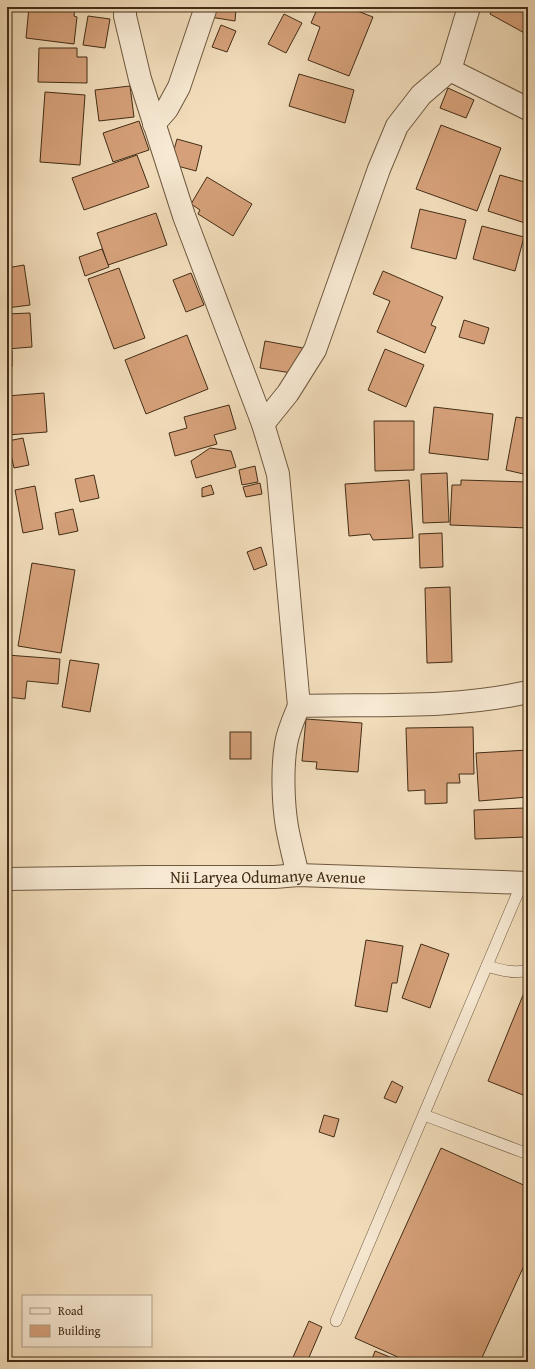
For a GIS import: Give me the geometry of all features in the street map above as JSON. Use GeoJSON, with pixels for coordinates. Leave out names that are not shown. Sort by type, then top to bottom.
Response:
{"type":"FeatureCollection","features":[{"type":"Feature","properties":{"kind":"street"},"geometry":{"type":"LineString","coordinates":[[125,7],[125,16],[140,79],[184,216],[263,424],[278,474],[299,706],[292,722],[286,744],[284,800],[287,826],[298,875]]}},
{"type":"Feature","properties":{"kind":"street"},"geometry":{"type":"LineString","coordinates":[[154,124],[166,109],[179,87],[206,7]]}},
{"type":"Feature","properties":{"kind":"street"},"geometry":{"type":"LineString","coordinates":[[263,424],[288,393],[315,350],[379,169],[397,126],[422,95],[450,70],[469,7]]}},
{"type":"Feature","properties":{"kind":"street"},"geometry":{"type":"LineString","coordinates":[[450,70],[528,109]]}},
{"type":"Feature","properties":{"kind":"street"},"geometry":{"type":"LineString","coordinates":[[299,706],[380,706],[461,702],[505,697],[528,692]]}},
{"type":"Feature","properties":{"kind":"street","name":"Nii Laryea Odumanye Avenue"},"geometry":{"type":"LineString","coordinates":[[7,878],[275,877],[298,875],[525,883]]}},
{"type":"Feature","properties":{"kind":"lane"},"geometry":{"type":"LineString","coordinates":[[336,1321],[487,966],[525,883]]}},
{"type":"Feature","properties":{"kind":"lane"},"geometry":{"type":"LineString","coordinates":[[487,966],[512,972],[528,970]]}},
{"type":"Feature","properties":{"kind":"lane"},"geometry":{"type":"LineString","coordinates":[[424,1115],[528,1154]]}},
{"type":"Feature","properties":{"kind":"building"},"geometry":{"type":"Polygon","coordinates":[[[29,7],[75,7],[74,16],[77,17],[74,44],[26,38],[29,7]]]}},
{"type":"Feature","properties":{"kind":"building"},"geometry":{"type":"Polygon","coordinates":[[[211,7],[236,9],[235,21],[210,17],[211,7]]]}},
{"type":"Feature","properties":{"kind":"building"},"geometry":{"type":"Polygon","coordinates":[[[318,7],[347,7],[373,17],[349,76],[308,60],[320,27],[311,23],[318,7]]]}},
{"type":"Feature","properties":{"kind":"building"},"geometry":{"type":"Polygon","coordinates":[[[494,7],[528,7],[528,35],[490,14],[494,7]]]}},
{"type":"Feature","properties":{"kind":"building"},"geometry":{"type":"Polygon","coordinates":[[[284,14],[302,23],[286,53],[268,44],[284,14]]]}},
{"type":"Feature","properties":{"kind":"building"},"geometry":{"type":"Polygon","coordinates":[[[88,16],[110,19],[105,48],[83,45],[88,16]]]}},
{"type":"Feature","properties":{"kind":"building"},"geometry":{"type":"Polygon","coordinates":[[[221,25],[236,31],[227,52],[212,47],[221,25]]]}},
{"type":"Feature","properties":{"kind":"building"},"geometry":{"type":"Polygon","coordinates":[[[39,48],[77,48],[77,57],[87,57],[87,83],[38,82],[39,48]]]}},
{"type":"Feature","properties":{"kind":"building"},"geometry":{"type":"Polygon","coordinates":[[[299,74],[354,90],[345,123],[289,106],[299,74]]]}},
{"type":"Feature","properties":{"kind":"building"},"geometry":{"type":"Polygon","coordinates":[[[130,86],[134,117],[99,121],[95,90],[130,86]]]}},
{"type":"Feature","properties":{"kind":"building"},"geometry":{"type":"Polygon","coordinates":[[[448,88],[474,100],[466,118],[440,108],[448,88]]]}},
{"type":"Feature","properties":{"kind":"building"},"geometry":{"type":"Polygon","coordinates":[[[45,92],[85,95],[80,165],[40,162],[45,92]]]}},
{"type":"Feature","properties":{"kind":"building"},"geometry":{"type":"Polygon","coordinates":[[[139,121],[149,150],[113,162],[103,133],[139,121]]]}},
{"type":"Feature","properties":{"kind":"building"},"geometry":{"type":"Polygon","coordinates":[[[441,125],[501,148],[477,211],[416,189],[441,125]]]}},
{"type":"Feature","properties":{"kind":"building"},"geometry":{"type":"Polygon","coordinates":[[[177,139],[202,146],[196,171],[170,164],[177,139]]]}},
{"type":"Feature","properties":{"kind":"building"},"geometry":{"type":"Polygon","coordinates":[[[137,155],[149,187],[84,210],[72,178],[137,155]]]}},
{"type":"Feature","properties":{"kind":"building"},"geometry":{"type":"Polygon","coordinates":[[[500,175],[528,183],[528,224],[488,211],[500,175]]]}},
{"type":"Feature","properties":{"kind":"building"},"geometry":{"type":"Polygon","coordinates":[[[207,177],[252,204],[233,236],[198,214],[200,210],[191,204],[207,177]]]}},
{"type":"Feature","properties":{"kind":"building"},"geometry":{"type":"Polygon","coordinates":[[[420,209],[466,220],[456,259],[411,248],[420,209]]]}},
{"type":"Feature","properties":{"kind":"building"},"geometry":{"type":"Polygon","coordinates":[[[156,213],[167,245],[108,265],[97,233],[156,213]]]}},
{"type":"Feature","properties":{"kind":"building"},"geometry":{"type":"Polygon","coordinates":[[[482,226],[524,237],[515,271],[473,259],[482,226]]]}},
{"type":"Feature","properties":{"kind":"building"},"geometry":{"type":"Polygon","coordinates":[[[102,249],[109,267],[85,276],[79,257],[102,249]]]}},
{"type":"Feature","properties":{"kind":"building"},"geometry":{"type":"Polygon","coordinates":[[[24,265],[30,305],[7,308],[7,268],[24,265]]]}},
{"type":"Feature","properties":{"kind":"building"},"geometry":{"type":"Polygon","coordinates":[[[119,268],[145,338],[114,349],[88,279],[119,268]]]}},
{"type":"Feature","properties":{"kind":"building"},"geometry":{"type":"Polygon","coordinates":[[[383,271],[443,297],[431,325],[436,327],[425,353],[377,332],[390,301],[373,294],[383,271]]]}},
{"type":"Feature","properties":{"kind":"building"},"geometry":{"type":"Polygon","coordinates":[[[191,273],[204,305],[186,312],[173,280],[191,273]]]}},
{"type":"Feature","properties":{"kind":"building"},"geometry":{"type":"Polygon","coordinates":[[[30,313],[32,347],[7,349],[7,314],[30,313]]]}},
{"type":"Feature","properties":{"kind":"building"},"geometry":{"type":"Polygon","coordinates":[[[464,320],[489,328],[484,344],[459,337],[464,320]]]}},
{"type":"Feature","properties":{"kind":"building"},"geometry":{"type":"Polygon","coordinates":[[[187,335],[208,389],[146,414],[125,360],[187,335]]]}},
{"type":"Feature","properties":{"kind":"building"},"geometry":{"type":"Polygon","coordinates":[[[265,341],[303,348],[298,374],[260,368],[265,341]]]}},
{"type":"Feature","properties":{"kind":"building"},"geometry":{"type":"Polygon","coordinates":[[[385,349],[424,365],[406,407],[368,390],[385,349]]]}},
{"type":"Feature","properties":{"kind":"building"},"geometry":{"type":"Polygon","coordinates":[[[7,351],[12,351],[12,366],[7,366],[7,351]]]}},
{"type":"Feature","properties":{"kind":"building"},"geometry":{"type":"Polygon","coordinates":[[[44,393],[47,432],[7,435],[7,396],[44,393]]]}},
{"type":"Feature","properties":{"kind":"building"},"geometry":{"type":"Polygon","coordinates":[[[229,405],[236,429],[214,435],[217,444],[175,456],[169,433],[187,428],[184,417],[229,405]]]}},
{"type":"Feature","properties":{"kind":"building"},"geometry":{"type":"Polygon","coordinates":[[[434,407],[493,414],[488,460],[429,453],[434,407]]]}},
{"type":"Feature","properties":{"kind":"building"},"geometry":{"type":"Polygon","coordinates":[[[516,417],[528,419],[528,475],[506,470],[516,417]]]}},
{"type":"Feature","properties":{"kind":"building"},"geometry":{"type":"Polygon","coordinates":[[[374,421],[414,421],[414,470],[375,471],[374,421]]]}},
{"type":"Feature","properties":{"kind":"building"},"geometry":{"type":"Polygon","coordinates":[[[23,438],[29,465],[14,468],[8,441],[23,438]]]}},
{"type":"Feature","properties":{"kind":"building"},"geometry":{"type":"Polygon","coordinates":[[[210,448],[231,451],[236,467],[196,478],[191,461],[210,448]]]}},
{"type":"Feature","properties":{"kind":"building"},"geometry":{"type":"Polygon","coordinates":[[[255,466],[258,482],[242,485],[239,470],[255,466]]]}},
{"type":"Feature","properties":{"kind":"building"},"geometry":{"type":"Polygon","coordinates":[[[447,473],[449,522],[423,523],[421,474],[447,473]]]}},
{"type":"Feature","properties":{"kind":"building"},"geometry":{"type":"Polygon","coordinates":[[[94,475],[99,498],[80,502],[75,479],[94,475]]]}},
{"type":"Feature","properties":{"kind":"building"},"geometry":{"type":"Polygon","coordinates":[[[409,480],[413,538],[373,540],[370,534],[349,536],[345,484],[409,480]]]}},
{"type":"Feature","properties":{"kind":"building"},"geometry":{"type":"Polygon","coordinates":[[[461,480],[528,482],[528,528],[450,525],[452,485],[461,485],[461,480]]]}},
{"type":"Feature","properties":{"kind":"building"},"geometry":{"type":"Polygon","coordinates":[[[260,483],[262,494],[246,497],[243,487],[260,483]]]}},
{"type":"Feature","properties":{"kind":"building"},"geometry":{"type":"Polygon","coordinates":[[[211,485],[214,494],[202,497],[202,488],[211,485]]]}},
{"type":"Feature","properties":{"kind":"building"},"geometry":{"type":"Polygon","coordinates":[[[35,486],[43,529],[23,533],[15,490],[35,486]]]}},
{"type":"Feature","properties":{"kind":"building"},"geometry":{"type":"Polygon","coordinates":[[[7,503],[10,536],[7,536],[7,503]]]}},
{"type":"Feature","properties":{"kind":"building"},"geometry":{"type":"Polygon","coordinates":[[[73,509],[78,531],[59,535],[55,513],[73,509]]]}},
{"type":"Feature","properties":{"kind":"building"},"geometry":{"type":"Polygon","coordinates":[[[442,533],[443,567],[420,568],[419,534],[442,533]]]}},
{"type":"Feature","properties":{"kind":"building"},"geometry":{"type":"Polygon","coordinates":[[[261,547],[267,565],[254,570],[247,552],[261,547]]]}},
{"type":"Feature","properties":{"kind":"building"},"geometry":{"type":"Polygon","coordinates":[[[32,563],[75,570],[61,653],[18,646],[32,563]]]}},
{"type":"Feature","properties":{"kind":"building"},"geometry":{"type":"Polygon","coordinates":[[[450,587],[452,662],[427,663],[425,588],[450,587]]]}},
{"type":"Feature","properties":{"kind":"building"},"geometry":{"type":"Polygon","coordinates":[[[7,655],[60,659],[58,684],[27,681],[25,699],[7,697],[7,655]]]}},
{"type":"Feature","properties":{"kind":"building"},"geometry":{"type":"Polygon","coordinates":[[[70,660],[99,664],[90,712],[62,707],[70,660]]]}},
{"type":"Feature","properties":{"kind":"building"},"geometry":{"type":"Polygon","coordinates":[[[306,719],[362,723],[358,772],[316,769],[317,762],[302,761],[306,719]]]}},
{"type":"Feature","properties":{"kind":"building"},"geometry":{"type":"Polygon","coordinates":[[[473,727],[474,774],[459,774],[460,783],[447,783],[447,803],[425,804],[425,790],[408,791],[406,728],[473,727]]]}},
{"type":"Feature","properties":{"kind":"building"},"geometry":{"type":"Polygon","coordinates":[[[230,732],[251,732],[251,759],[230,759],[230,732]]]}},
{"type":"Feature","properties":{"kind":"building"},"geometry":{"type":"Polygon","coordinates":[[[528,750],[528,797],[479,801],[476,753],[528,750]]]}},
{"type":"Feature","properties":{"kind":"building"},"geometry":{"type":"Polygon","coordinates":[[[525,808],[526,837],[475,839],[474,810],[525,808]]]}},
{"type":"Feature","properties":{"kind":"building"},"geometry":{"type":"Polygon","coordinates":[[[366,940],[403,946],[397,983],[392,983],[387,1012],[355,1006],[366,940]]]}},
{"type":"Feature","properties":{"kind":"building"},"geometry":{"type":"Polygon","coordinates":[[[421,944],[449,954],[430,1008],[402,998],[421,944]]]}},
{"type":"Feature","properties":{"kind":"building"},"geometry":{"type":"Polygon","coordinates":[[[528,983],[528,1097],[488,1081],[528,983]]]}},
{"type":"Feature","properties":{"kind":"building"},"geometry":{"type":"Polygon","coordinates":[[[392,1081],[403,1087],[396,1103],[384,1098],[392,1081]]]}},
{"type":"Feature","properties":{"kind":"building"},"geometry":{"type":"Polygon","coordinates":[[[324,1115],[339,1119],[334,1137],[319,1132],[324,1115]]]}},
{"type":"Feature","properties":{"kind":"building"},"geometry":{"type":"Polygon","coordinates":[[[441,1148],[528,1187],[528,1257],[480,1362],[409,1362],[355,1338],[441,1148]]]}},
{"type":"Feature","properties":{"kind":"building"},"geometry":{"type":"Polygon","coordinates":[[[309,1321],[322,1327],[307,1362],[291,1362],[309,1321]]]}},
{"type":"Feature","properties":{"kind":"building"},"geometry":{"type":"Polygon","coordinates":[[[375,1351],[402,1362],[371,1362],[375,1351]]]}}]}
